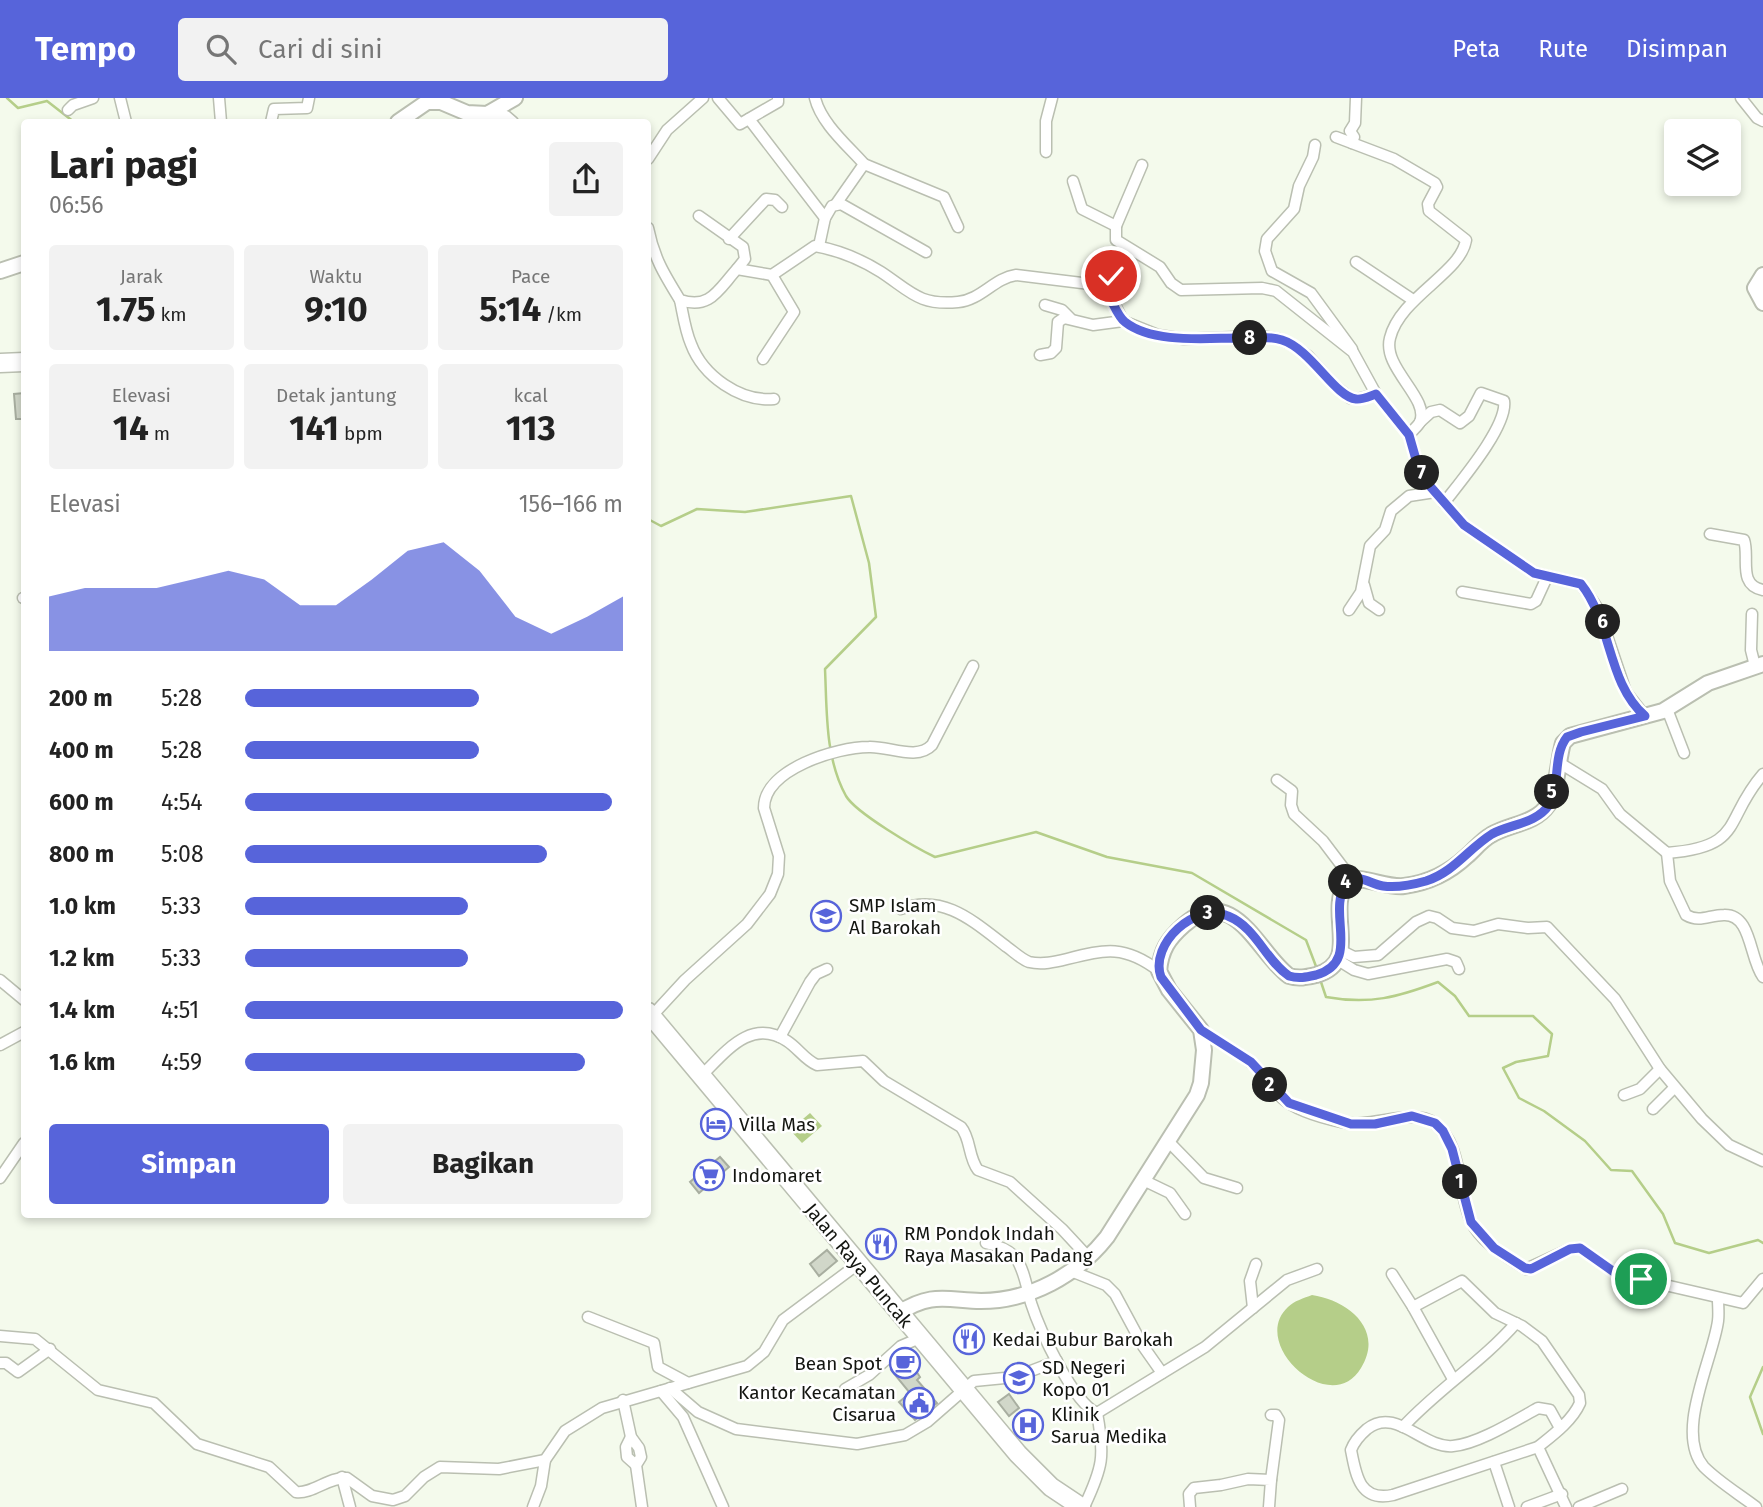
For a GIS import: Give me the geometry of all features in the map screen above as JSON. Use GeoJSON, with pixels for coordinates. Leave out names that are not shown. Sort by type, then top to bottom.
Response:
{"type":"FeatureCollection","features":[{"type":"Feature","properties":{"kind":"highway"},"geometry":{"type":"LineString","coordinates":[[0,363],[21,362]]}},
{"type":"Feature","properties":{"kind":"highway","name":"Jalan Raya Puncak"},"geometry":{"type":"LineString","coordinates":[[651,1016],[962,1389],[1036,1473],[1059,1493],[1082,1507]]}},
{"type":"Feature","properties":{"kind":"main road"},"geometry":{"type":"LineString","coordinates":[[402,119],[426,100],[441,102],[467,113],[486,114],[515,98]]}},
{"type":"Feature","properties":{"kind":"main road"},"geometry":{"type":"LineString","coordinates":[[0,271],[21,264]]}},
{"type":"Feature","properties":{"kind":"main road"},"geometry":{"type":"LineString","coordinates":[[1763,275],[1755,288],[1763,303]]}},
{"type":"Feature","properties":{"kind":"main road"},"geometry":{"type":"LineString","coordinates":[[899,1313],[916,1302],[932,1297],[994,1300],[1029,1294],[1071,1270],[1107,1237],[1200,1090],[1204,1050],[1201,1030],[1169,990],[1159,971],[1163,950],[1171,936],[1194,917],[1216,912],[1229,916],[1252,932],[1287,975],[1306,978],[1326,972],[1340,956],[1340,901],[1345,883],[1351,878],[1360,878],[1383,886],[1402,886],[1441,875],[1462,861],[1490,835],[1530,820],[1545,809],[1551,800],[1563,743],[1570,736],[1667,709],[1708,683],[1759,665]]}},
{"type":"Feature","properties":{"kind":"street"},"geometry":{"type":"LineString","coordinates":[[68,110],[73,105],[93,98]]}},
{"type":"Feature","properties":{"kind":"street"},"geometry":{"type":"LineString","coordinates":[[120,98],[125,119]]}},
{"type":"Feature","properties":{"kind":"street"},"geometry":{"type":"LineString","coordinates":[[219,98],[221,119]]}},
{"type":"Feature","properties":{"kind":"street"},"geometry":{"type":"LineString","coordinates":[[272,119],[274,109],[307,108],[309,98]]}},
{"type":"Feature","properties":{"kind":"street"},"geometry":{"type":"LineString","coordinates":[[651,154],[667,130],[703,98]]}},
{"type":"Feature","properties":{"kind":"street"},"geometry":{"type":"LineString","coordinates":[[718,98],[740,124],[778,102],[778,98]]}},
{"type":"Feature","properties":{"kind":"street"},"geometry":{"type":"LineString","coordinates":[[815,98],[817,107],[834,130],[864,164],[944,197],[958,227]]}},
{"type":"Feature","properties":{"kind":"street"},"geometry":{"type":"LineString","coordinates":[[1046,152],[1046,121],[1052,98]]}},
{"type":"Feature","properties":{"kind":"street"},"geometry":{"type":"LineString","coordinates":[[1352,143],[1354,137],[1350,131],[1355,123],[1356,98]]}},
{"type":"Feature","properties":{"kind":"street"},"geometry":{"type":"LineString","coordinates":[[1741,98],[1757,118],[1763,121]]}},
{"type":"Feature","properties":{"kind":"street"},"geometry":{"type":"LineString","coordinates":[[486,114],[506,116],[510,119]]}},
{"type":"Feature","properties":{"kind":"street"},"geometry":{"type":"LineString","coordinates":[[750,119],[825,218]]}},
{"type":"Feature","properties":{"kind":"street"},"geometry":{"type":"LineString","coordinates":[[1336,137],[1394,159],[1436,183],[1437,187],[1427,204],[1429,211],[1466,240],[1464,247],[1445,271],[1413,300],[1394,324],[1388,348],[1390,358],[1419,407],[1420,422]]}},
{"type":"Feature","properties":{"kind":"street"},"geometry":{"type":"LineString","coordinates":[[1315,145],[1313,157],[1299,186],[1294,209],[1269,236],[1265,251],[1270,267],[1276,274],[1307,289],[1345,335],[1376,394],[1409,435],[1419,464],[1434,492],[1444,503],[1479,537],[1531,571],[1547,578],[1581,584],[1600,614],[1626,692],[1645,716]]}},
{"type":"Feature","properties":{"kind":"street"},"geometry":{"type":"LineString","coordinates":[[819,246],[829,209],[836,204],[864,164]]}},
{"type":"Feature","properties":{"kind":"street"},"geometry":{"type":"LineString","coordinates":[[1142,165],[1116,226],[1116,240],[1160,267],[1171,283],[1181,290],[1262,288],[1276,291],[1353,352]]}},
{"type":"Feature","properties":{"kind":"street"},"geometry":{"type":"LineString","coordinates":[[1073,180],[1082,209],[1116,226]]}},
{"type":"Feature","properties":{"kind":"street"},"geometry":{"type":"LineString","coordinates":[[729,239],[766,199],[775,200],[782,207]]}},
{"type":"Feature","properties":{"kind":"street"},"geometry":{"type":"LineString","coordinates":[[836,204],[845,205],[926,252]]}},
{"type":"Feature","properties":{"kind":"street"},"geometry":{"type":"LineString","coordinates":[[680,300],[704,303],[745,259],[746,250],[699,216]]}},
{"type":"Feature","properties":{"kind":"street"},"geometry":{"type":"LineString","coordinates":[[651,242],[653,251],[680,300],[691,345],[713,376],[746,397],[774,399]]}},
{"type":"Feature","properties":{"kind":"street"},"geometry":{"type":"LineString","coordinates":[[737,269],[772,275],[809,248],[819,246],[871,267],[909,294],[926,302],[966,301],[1016,275],[1090,284],[1105,290],[1123,321]]}},
{"type":"Feature","properties":{"kind":"street"},"geometry":{"type":"LineString","coordinates":[[1105,290],[1111,276],[1131,250]]}},
{"type":"Feature","properties":{"kind":"street"},"geometry":{"type":"LineString","coordinates":[[1356,262],[1413,300]]}},
{"type":"Feature","properties":{"kind":"street"},"geometry":{"type":"LineString","coordinates":[[763,359],[794,312],[772,275]]}},
{"type":"Feature","properties":{"kind":"street"},"geometry":{"type":"LineString","coordinates":[[1045,305],[1062,310],[1070,318],[1093,325],[1123,321],[1146,331],[1177,338],[1261,336],[1279,340],[1291,344],[1308,356],[1334,385],[1350,398],[1358,399],[1376,394]]}},
{"type":"Feature","properties":{"kind":"street"},"geometry":{"type":"LineString","coordinates":[[1040,355],[1054,351],[1058,322],[1070,318]]}},
{"type":"Feature","properties":{"kind":"street"},"geometry":{"type":"LineString","coordinates":[[1409,435],[1431,412],[1440,410],[1460,423],[1469,416],[1480,393],[1504,401],[1504,414],[1481,454],[1444,503]]}},
{"type":"Feature","properties":{"kind":"street"},"geometry":{"type":"LineString","coordinates":[[1349,610],[1360,596],[1370,547],[1385,530],[1391,512],[1409,496],[1434,492]]}},
{"type":"Feature","properties":{"kind":"street"},"geometry":{"type":"LineString","coordinates":[[1710,534],[1744,540],[1745,572],[1752,586],[1763,590]]}},
{"type":"Feature","properties":{"kind":"street"},"geometry":{"type":"LineString","coordinates":[[1462,592],[1531,604],[1536,601],[1547,578]]}},
{"type":"Feature","properties":{"kind":"street"},"geometry":{"type":"LineString","coordinates":[[1363,581],[1369,603],[1378,610]]}},
{"type":"Feature","properties":{"kind":"street"},"geometry":{"type":"LineString","coordinates":[[1752,614],[1751,650],[1759,665]]}},
{"type":"Feature","properties":{"kind":"street"},"geometry":{"type":"LineString","coordinates":[[651,1012],[747,924],[770,894],[778,874],[779,856],[765,815],[766,794],[783,776],[818,758],[869,747],[911,752],[926,750],[932,745],[973,666]]}},
{"type":"Feature","properties":{"kind":"street"},"geometry":{"type":"LineString","coordinates":[[1667,709],[1684,753]]}},
{"type":"Feature","properties":{"kind":"street"},"geometry":{"type":"LineString","coordinates":[[1558,762],[1602,789],[1620,814],[1667,852],[1670,881],[1686,915],[1702,920],[1725,914],[1739,920],[1746,927],[1751,951],[1763,977]]}},
{"type":"Feature","properties":{"kind":"street"},"geometry":{"type":"LineString","coordinates":[[1667,852],[1701,848],[1720,840],[1730,830],[1751,790],[1763,775]]}},
{"type":"Feature","properties":{"kind":"street"},"geometry":{"type":"LineString","coordinates":[[1277,780],[1292,791],[1291,805],[1294,814],[1323,841],[1351,878]]}},
{"type":"Feature","properties":{"kind":"street"},"geometry":{"type":"LineString","coordinates":[[901,909],[928,904],[963,913],[1028,961],[1056,962],[1117,950],[1138,957],[1159,971]]}},
{"type":"Feature","properties":{"kind":"street"},"geometry":{"type":"LineString","coordinates":[[1340,956],[1378,956],[1425,916],[1437,918],[1452,928],[1474,931],[1497,924],[1546,927],[1615,999],[1660,1069],[1724,1141],[1763,1161]]}},
{"type":"Feature","properties":{"kind":"street"},"geometry":{"type":"LineString","coordinates":[[1340,956],[1354,970],[1368,974],[1447,959],[1456,962],[1459,970]]}},
{"type":"Feature","properties":{"kind":"street"},"geometry":{"type":"LineString","coordinates":[[780,1037],[810,982],[816,974],[827,969]]}},
{"type":"Feature","properties":{"kind":"street"},"geometry":{"type":"LineString","coordinates":[[0,980],[21,998]]}},
{"type":"Feature","properties":{"kind":"street"},"geometry":{"type":"LineString","coordinates":[[1201,1030],[1251,1062],[1284,1100],[1300,1107],[1351,1124],[1375,1124],[1412,1116],[1435,1123],[1443,1131],[1452,1149],[1471,1222],[1494,1248],[1525,1268],[1531,1269],[1570,1249],[1580,1248],[1614,1272],[1718,1299],[1745,1303],[1763,1279]]}},
{"type":"Feature","properties":{"kind":"street"},"geometry":{"type":"LineString","coordinates":[[700,1077],[747,1035],[763,1033],[780,1037],[817,1065],[863,1061],[884,1081],[958,1124],[966,1133],[970,1156],[978,1170],[1010,1182],[1062,1229],[1088,1257]]}},
{"type":"Feature","properties":{"kind":"street"},"geometry":{"type":"LineString","coordinates":[[0,1045],[21,1034]]}},
{"type":"Feature","properties":{"kind":"street"},"geometry":{"type":"LineString","coordinates":[[1624,1095],[1640,1089],[1660,1069]]}},
{"type":"Feature","properties":{"kind":"street"},"geometry":{"type":"LineString","coordinates":[[1653,1109],[1674,1087]]}},
{"type":"Feature","properties":{"kind":"street"},"geometry":{"type":"LineString","coordinates":[[1168,1141],[1204,1178],[1237,1188]]}},
{"type":"Feature","properties":{"kind":"street"},"geometry":{"type":"LineString","coordinates":[[0,1178],[21,1147]]}},
{"type":"Feature","properties":{"kind":"street"},"geometry":{"type":"LineString","coordinates":[[1143,1180],[1170,1193],[1185,1214]]}},
{"type":"Feature","properties":{"kind":"street"},"geometry":{"type":"LineString","coordinates":[[986,1242],[1005,1249],[1014,1256],[1057,1361],[1084,1406],[1097,1413]]}},
{"type":"Feature","properties":{"kind":"street"},"geometry":{"type":"LineString","coordinates":[[533,1507],[541,1486],[545,1460],[574,1424],[595,1411],[624,1400],[729,1373],[755,1361],[768,1347],[783,1320],[858,1264]]}},
{"type":"Feature","properties":{"kind":"street"},"geometry":{"type":"LineString","coordinates":[[1254,1308],[1250,1281],[1256,1264]]}},
{"type":"Feature","properties":{"kind":"street"},"geometry":{"type":"LineString","coordinates":[[1097,1413],[1205,1347],[1287,1280],[1317,1269]]}},
{"type":"Feature","properties":{"kind":"street"},"geometry":{"type":"LineString","coordinates":[[1071,1270],[1105,1285],[1115,1294],[1143,1346],[1162,1373]]}},
{"type":"Feature","properties":{"kind":"street"},"geometry":{"type":"LineString","coordinates":[[1392,1274],[1453,1380]]}},
{"type":"Feature","properties":{"kind":"street"},"geometry":{"type":"LineString","coordinates":[[1413,1307],[1456,1282],[1462,1282],[1495,1313],[1516,1323],[1547,1347],[1579,1395],[1578,1407],[1560,1428],[1538,1447],[1393,1495],[1373,1496],[1358,1479],[1351,1448],[1363,1433],[1378,1422],[1392,1423],[1439,1444],[1455,1446],[1543,1407],[1553,1412],[1560,1428]]}},
{"type":"Feature","properties":{"kind":"street"},"geometry":{"type":"LineString","coordinates":[[1718,1299],[1718,1324],[1703,1373],[1695,1418],[1695,1448],[1705,1468],[1756,1507]]}},
{"type":"Feature","properties":{"kind":"street"},"geometry":{"type":"LineString","coordinates":[[588,1318],[654,1343],[658,1367],[688,1383]]}},
{"type":"Feature","properties":{"kind":"street"},"geometry":{"type":"LineString","coordinates":[[1403,1427],[1453,1380],[1491,1352],[1516,1323]]}},
{"type":"Feature","properties":{"kind":"street"},"geometry":{"type":"LineString","coordinates":[[0,1336],[30,1337],[50,1349],[98,1390],[153,1403],[197,1444],[269,1467],[296,1492],[304,1492],[342,1477],[354,1480],[372,1496],[393,1500],[405,1496],[424,1477],[440,1467],[510,1469],[545,1460]]}},
{"type":"Feature","properties":{"kind":"street"},"geometry":{"type":"LineString","coordinates":[[845,1390],[869,1375],[901,1346],[920,1338]]}},
{"type":"Feature","properties":{"kind":"street"},"geometry":{"type":"LineString","coordinates":[[0,1363],[7,1364],[18,1372],[50,1349]]}},
{"type":"Feature","properties":{"kind":"street"},"geometry":{"type":"LineString","coordinates":[[666,1390],[698,1412],[736,1429],[858,1444],[905,1434],[927,1422],[962,1389],[980,1379],[1015,1377],[1057,1361]]}},
{"type":"Feature","properties":{"kind":"street"},"geometry":{"type":"LineString","coordinates":[[666,1390],[683,1417],[723,1507]]}},
{"type":"Feature","properties":{"kind":"street"},"geometry":{"type":"LineString","coordinates":[[624,1400],[631,1437],[639,1448],[641,1457],[636,1465],[642,1507]]}},
{"type":"Feature","properties":{"kind":"street"},"geometry":{"type":"LineString","coordinates":[[1082,1507],[1099,1472],[1103,1455],[1097,1413]]}},
{"type":"Feature","properties":{"kind":"street"},"geometry":{"type":"LineString","coordinates":[[1269,1507],[1279,1420],[1276,1415],[1271,1415]]}},
{"type":"Feature","properties":{"kind":"street"},"geometry":{"type":"LineString","coordinates":[[1538,1447],[1566,1507]]}},
{"type":"Feature","properties":{"kind":"street"},"geometry":{"type":"LineString","coordinates":[[1494,1462],[1509,1507]]}},
{"type":"Feature","properties":{"kind":"street"},"geometry":{"type":"LineString","coordinates":[[342,1477],[351,1505]]}},
{"type":"Feature","properties":{"kind":"street"},"geometry":{"type":"LineString","coordinates":[[1190,1507],[1189,1494],[1197,1487],[1221,1486],[1248,1479],[1271,1480]]}},
{"type":"Feature","properties":{"kind":"street"},"geometry":{"type":"LineString","coordinates":[[1579,1507],[1622,1489]]}},
{"type":"Feature","properties":{"kind":"street"},"geometry":{"type":"LineString","coordinates":[[1527,1507],[1562,1494]]}},
{"type":"Feature","properties":{"kind":"shaded area"},"geometry":{"type":"Polygon","coordinates":[[[810,1113],[822,1126],[802,1143],[790,1130],[810,1113]]]}},
{"type":"Feature","properties":{"kind":"shaded area"},"geometry":{"type":"Polygon","coordinates":[[[1312,1295],[1338,1303],[1349,1310],[1365,1329],[1367,1354],[1361,1368],[1348,1382],[1331,1385],[1314,1381],[1298,1370],[1286,1356],[1278,1339],[1278,1322],[1288,1307],[1312,1295]]]}},
{"type":"Feature","properties":{"kind":"building"},"geometry":{"type":"Polygon","coordinates":[[[21,393],[21,419],[16,419],[14,394],[21,393]]]}},
{"type":"Feature","properties":{"kind":"building","name":"Indomaret"},"geometry":{"type":"Polygon","coordinates":[[[720,1157],[729,1167],[699,1193],[690,1182],[720,1157]]]}},
{"type":"Feature","properties":{"kind":"building"},"geometry":{"type":"Polygon","coordinates":[[[827,1250],[837,1261],[819,1276],[810,1264],[827,1250]]]}},
{"type":"Feature","properties":{"kind":"building"},"geometry":{"type":"Polygon","coordinates":[[[907,1357],[920,1377],[917,1380],[937,1403],[915,1420],[899,1402],[910,1393],[891,1370],[907,1357]]]}},
{"type":"Feature","properties":{"kind":"building"},"geometry":{"type":"Polygon","coordinates":[[[1009,1394],[1019,1408],[1009,1416],[998,1402],[1009,1394]]]}},
{"type":"Feature","properties":{"kind":"waterway"},"geometry":{"type":"LineString","coordinates":[[7,98],[18,108],[47,101],[70,119]]}},
{"type":"Feature","properties":{"kind":"waterway"},"geometry":{"type":"LineString","coordinates":[[651,521],[661,526],[697,509],[745,512],[851,496],[869,563],[876,617],[825,669],[827,718],[834,766],[846,796],[852,803],[887,830],[935,857],[1036,832],[1107,857],[1192,873],[1306,940],[1317,969]]}},
{"type":"Feature","properties":{"kind":"waterway"},"geometry":{"type":"LineString","coordinates":[[1320,979],[1326,997],[1356,1000],[1384,998],[1438,982],[1455,996],[1469,1016],[1533,1016],[1552,1034],[1548,1056],[1516,1062],[1503,1068],[1519,1098],[1544,1111],[1585,1141],[1611,1170],[1632,1171],[1663,1214],[1675,1243],[1709,1253],[1758,1240],[1763,1243]]}},
{"type":"Feature","properties":{"kind":"waterway"},"geometry":{"type":"LineString","coordinates":[[1763,1367],[1750,1397],[1763,1434]]}},
{"type":"Feature","properties":{"kind":"place","name":"SMP Islam Al Barokah"},"geometry":{"type":"Point","coordinates":[826,916]}},
{"type":"Feature","properties":{"kind":"place","name":"Villa Mas"},"geometry":{"type":"Point","coordinates":[716,1124]}},
{"type":"Feature","properties":{"kind":"place","name":"Indomaret"},"geometry":{"type":"Point","coordinates":[709,1175]}},
{"type":"Feature","properties":{"kind":"place","name":"RM Pondok Indah Raya Masakan Padang"},"geometry":{"type":"Point","coordinates":[881,1244]}},
{"type":"Feature","properties":{"kind":"place","name":"Kedai Bubur Barokah"},"geometry":{"type":"Point","coordinates":[969,1339]}},
{"type":"Feature","properties":{"kind":"place","name":"Bean Spot"},"geometry":{"type":"Point","coordinates":[905,1363]}},
{"type":"Feature","properties":{"kind":"place","name":"SD Negeri Kopo 01"},"geometry":{"type":"Point","coordinates":[1019,1378]}},
{"type":"Feature","properties":{"kind":"place","name":"Kantor Kecamatan Cisarua"},"geometry":{"type":"Point","coordinates":[919,1403]}},
{"type":"Feature","properties":{"kind":"place","name":"Klinik Sarua Medika"},"geometry":{"type":"Point","coordinates":[1028,1425]}},
{"type":"Feature","properties":{"kind":"route"},"geometry":{"type":"LineString","coordinates":[[1111,276],[1105,290],[1123,321],[1135,327],[1158,335],[1184,339],[1261,336],[1279,340],[1291,344],[1308,356],[1334,385],[1350,398],[1356,400],[1376,394],[1409,435],[1415,456],[1429,485],[1464,525],[1534,573],[1581,584],[1598,609],[1626,692],[1645,716],[1567,737],[1558,762],[1550,803],[1545,809],[1530,820],[1490,835],[1462,861],[1441,875],[1402,886],[1378,885],[1358,877],[1347,881],[1339,911],[1342,951],[1329,971],[1306,978],[1289,976],[1252,932],[1229,916],[1216,912],[1194,917],[1171,936],[1161,955],[1161,977],[1201,1030],[1251,1062],[1289,1103],[1351,1124],[1375,1124],[1412,1116],[1435,1123],[1443,1131],[1452,1149],[1471,1222],[1480,1236],[1494,1248],[1526,1269],[1576,1247],[1614,1272],[1641,1279]]}}]}
